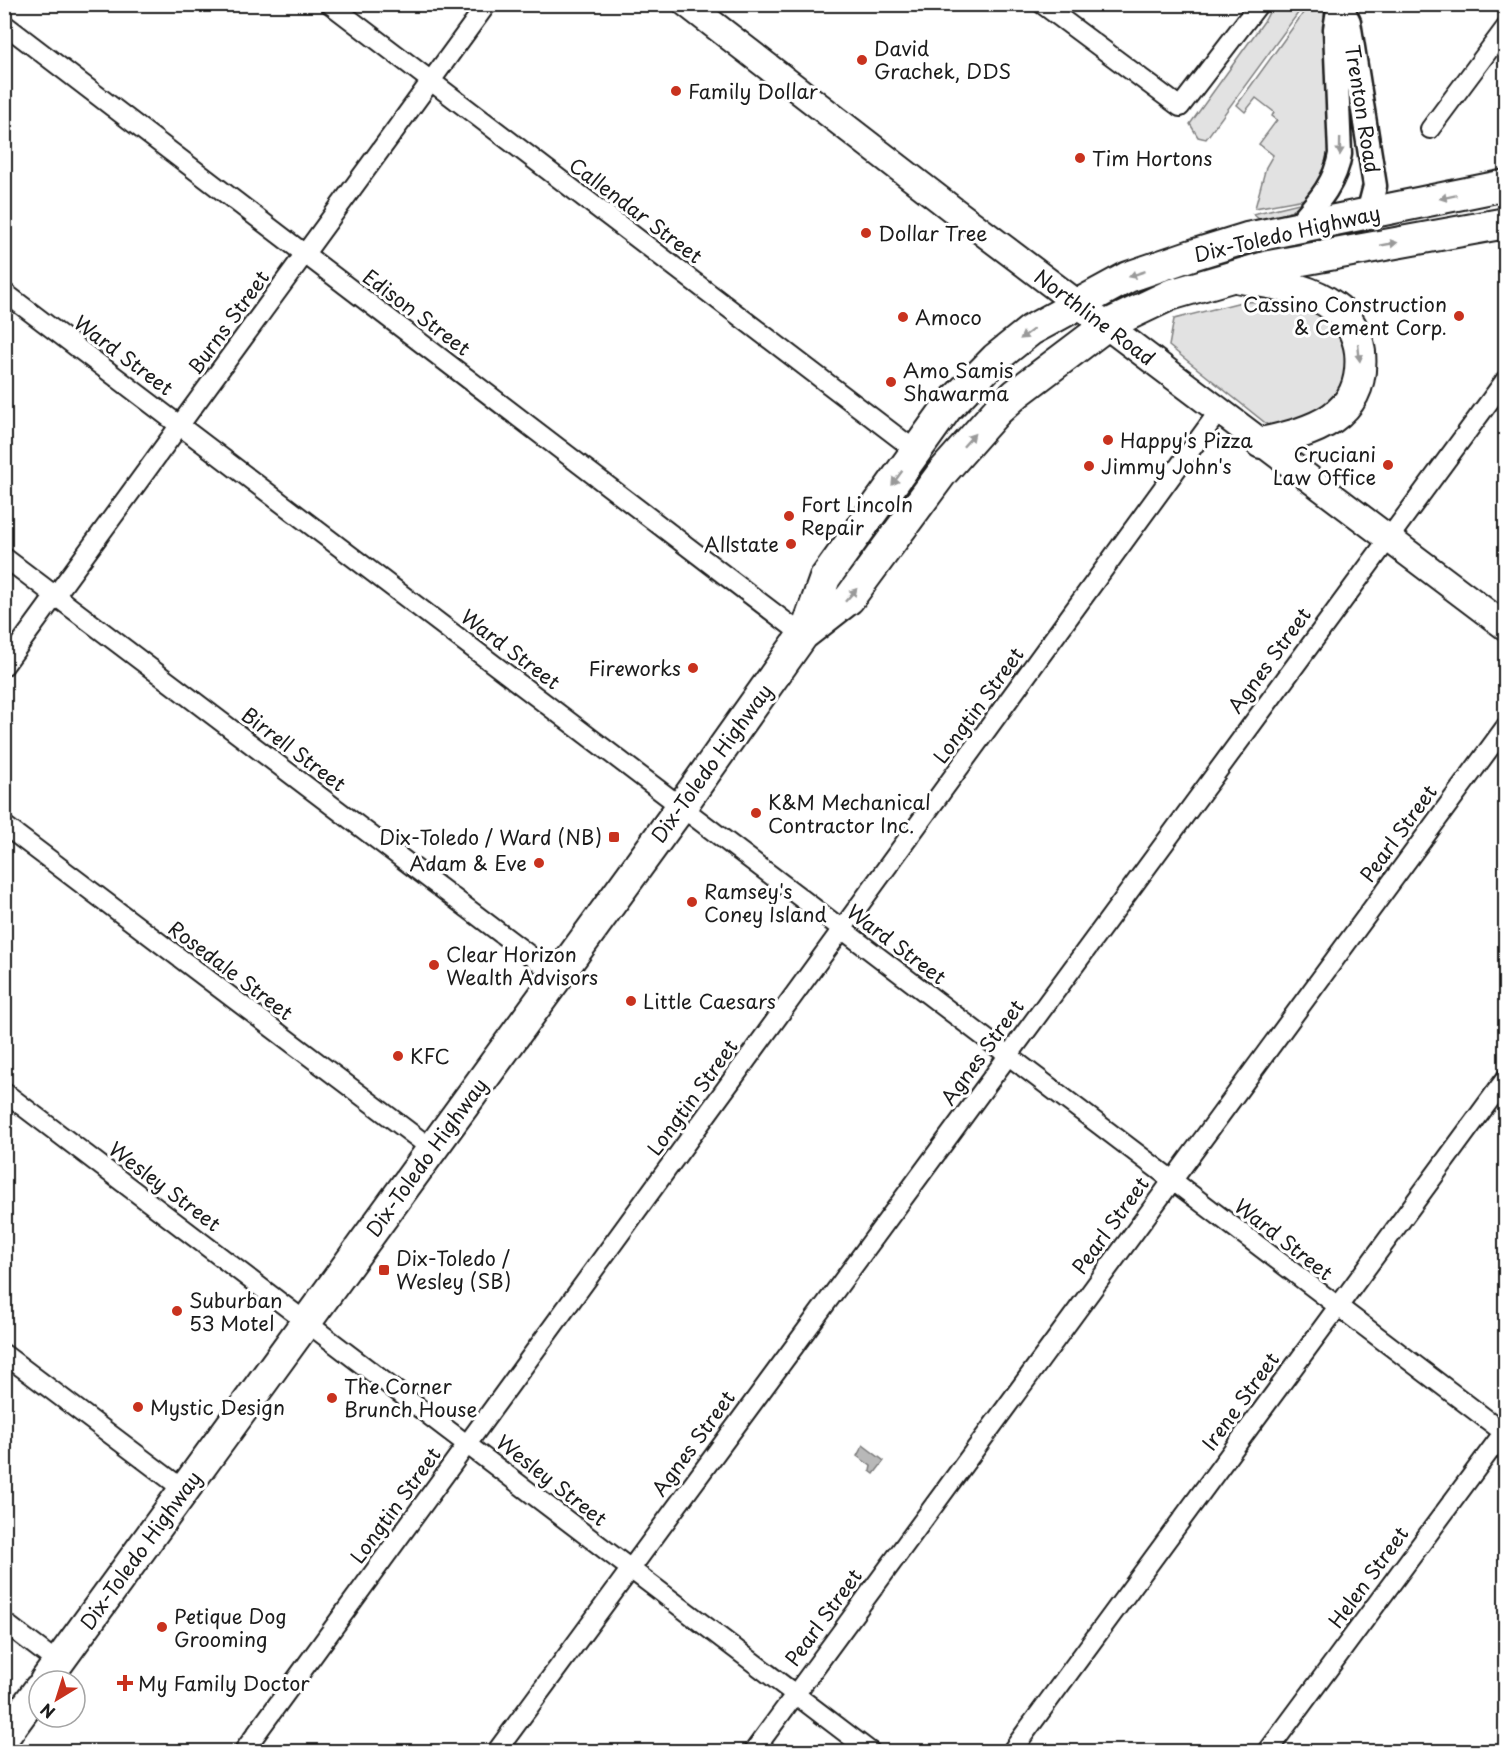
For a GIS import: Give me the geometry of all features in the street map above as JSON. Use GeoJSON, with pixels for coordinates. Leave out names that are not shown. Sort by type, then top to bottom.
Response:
{"type":"FeatureCollection","features":[{"type":"Feature","properties":{"kind":"main road","name":"Northline Road"},"geometry":{"type":"LineString","coordinates":[[687,4],[1261,443],[1506,627]]}},
{"type":"Feature","properties":{"kind":"main road","name":"Dix-Toledo Highway"},"geometry":{"type":"LineString","coordinates":[[53,1669],[681,807],[804,633],[825,578],[947,408],[996,358],[1031,330],[1128,277],[1246,238],[1506,185]]}},
{"type":"Feature","properties":{"kind":"main road"},"geometry":{"type":"LineString","coordinates":[[1269,266],[1338,242],[1355,229],[1368,213]]}},
{"type":"Feature","properties":{"kind":"main road","name":"Dix-Toledo Highway"},"geometry":{"type":"LineString","coordinates":[[804,633],[849,599],[942,473],[991,418],[1017,393],[1107,325],[1170,295],[1269,266],[1506,223]]}},
{"type":"Feature","properties":{"kind":"main road"},"geometry":{"type":"LineString","coordinates":[[1231,276],[1305,292],[1329,303],[1347,320],[1359,347],[1359,378],[1355,390],[1341,411],[1304,434],[1261,443]]}},
{"type":"Feature","properties":{"kind":"main road"},"geometry":{"type":"LineString","coordinates":[[4,1737],[27,1705]]}},
{"type":"Feature","properties":{"kind":"street","name":"Callendar Street"},"geometry":{"type":"LineString","coordinates":[[330,4],[916,451]]}},
{"type":"Feature","properties":{"kind":"street","name":"Burns Street"},"geometry":{"type":"LineString","coordinates":[[4,666],[487,4]]}},
{"type":"Feature","properties":{"kind":"street"},"geometry":{"type":"LineString","coordinates":[[1042,4],[1180,107],[1259,4]]}},
{"type":"Feature","properties":{"kind":"street","name":"Trenton Road"},"geometry":{"type":"LineString","coordinates":[[1340,4],[1349,22],[1371,144],[1375,186],[1368,213]]}},
{"type":"Feature","properties":{"kind":"street","name":"Trenton Road"},"geometry":{"type":"LineString","coordinates":[[1295,228],[1332,184],[1338,168],[1340,143],[1335,29],[1340,4]]}},
{"type":"Feature","properties":{"kind":"street","name":"Edison Street"},"geometry":{"type":"LineString","coordinates":[[4,24],[804,633]]}},
{"type":"Feature","properties":{"kind":"street"},"geometry":{"type":"LineString","coordinates":[[1430,129],[1506,27]]}},
{"type":"Feature","properties":{"kind":"street","name":"Ward Street"},"geometry":{"type":"LineString","coordinates":[[4,292],[1336,1308],[1505,1432]]}},
{"type":"Feature","properties":{"kind":"street","name":"Agnes Street"},"geometry":{"type":"LineString","coordinates":[[496,1752],[629,1568],[1506,379]]}},
{"type":"Feature","properties":{"kind":"street","name":"Longtin Street"},"geometry":{"type":"LineString","coordinates":[[243,1752],[1219,411]]}},
{"type":"Feature","properties":{"kind":"street","name":"Birrell Street"},"geometry":{"type":"LineString","coordinates":[[4,557],[557,976]]}},
{"type":"Feature","properties":{"kind":"street","name":"Pearl Street"},"geometry":{"type":"LineString","coordinates":[[753,1752],[1170,1180],[1506,726]]}},
{"type":"Feature","properties":{"kind":"street","name":"Rosedale Street"},"geometry":{"type":"LineString","coordinates":[[4,825],[432,1149]]}},
{"type":"Feature","properties":{"kind":"street","name":"Irene Street"},"geometry":{"type":"LineString","coordinates":[[1011,1752],[1506,1078]]}},
{"type":"Feature","properties":{"kind":"street","name":"Wesley Street"},"geometry":{"type":"LineString","coordinates":[[4,1092],[870,1752]]}},
{"type":"Feature","properties":{"kind":"street"},"geometry":{"type":"LineString","coordinates":[[4,1354],[184,1490]]}},
{"type":"Feature","properties":{"kind":"street","name":"Helen Street"},"geometry":{"type":"LineString","coordinates":[[1267,1752],[1505,1432]]}},
{"type":"Feature","properties":{"kind":"street"},"geometry":{"type":"LineString","coordinates":[[4,1622],[48,1669]]}},
{"type":"Feature","properties":{"kind":"shaded area"},"geometry":{"type":"Polygon","coordinates":[[[1273,5],[1304,5],[1206,139],[1198,137],[1190,124],[1265,20],[1273,5]]]}},
{"type":"Feature","properties":{"kind":"shaded area"},"geometry":{"type":"Polygon","coordinates":[[[1309,5],[1324,5],[1330,160],[1310,198],[1255,208],[1266,167],[1273,155],[1259,144],[1277,120],[1272,116],[1274,112],[1256,98],[1245,112],[1237,105],[1309,5]]]}},
{"type":"Feature","properties":{"kind":"shaded area"},"geometry":{"type":"Polygon","coordinates":[[[1303,204],[1287,213],[1260,220],[1253,214],[1303,204]]]}},
{"type":"Feature","properties":{"kind":"shaded area"},"geometry":{"type":"Polygon","coordinates":[[[1272,301],[1295,305],[1314,312],[1331,324],[1346,342],[1348,392],[1288,430],[1268,425],[1169,346],[1174,319],[1241,302],[1272,301]]]}},
{"type":"Feature","properties":{"kind":"shaded area"},"geometry":{"type":"Polygon","coordinates":[[[863,1445],[884,1461],[874,1474],[870,1471],[871,1466],[857,1456],[863,1445]]]}},
{"type":"Feature","properties":{"kind":"place","name":"David Grachek, DDS"},"geometry":{"type":"Point","coordinates":[862,60]}},
{"type":"Feature","properties":{"kind":"place","name":"Family Dollar"},"geometry":{"type":"Point","coordinates":[676,91]}},
{"type":"Feature","properties":{"kind":"place","name":"Tim Hortons"},"geometry":{"type":"Point","coordinates":[1080,158]}},
{"type":"Feature","properties":{"kind":"place","name":"Dollar Tree"},"geometry":{"type":"Point","coordinates":[866,233]}},
{"type":"Feature","properties":{"kind":"place","name":"Cassino Construction & Cement Corp."},"geometry":{"type":"Point","coordinates":[1459,316]}},
{"type":"Feature","properties":{"kind":"place","name":"Amoco"},"geometry":{"type":"Point","coordinates":[903,317]}},
{"type":"Feature","properties":{"kind":"place","name":"Amo Samis Shawarma"},"geometry":{"type":"Point","coordinates":[891,382]}},
{"type":"Feature","properties":{"kind":"place","name":"Happy's Pizza"},"geometry":{"type":"Point","coordinates":[1108,440]}},
{"type":"Feature","properties":{"kind":"place","name":"Cruciani Law Office"},"geometry":{"type":"Point","coordinates":[1388,465]}},
{"type":"Feature","properties":{"kind":"place","name":"Jimmy John's"},"geometry":{"type":"Point","coordinates":[1089,466]}},
{"type":"Feature","properties":{"kind":"place","name":"Fort Lincoln Repair"},"geometry":{"type":"Point","coordinates":[789,516]}},
{"type":"Feature","properties":{"kind":"place","name":"Allstate"},"geometry":{"type":"Point","coordinates":[791,544]}},
{"type":"Feature","properties":{"kind":"place","name":"Fireworks"},"geometry":{"type":"Point","coordinates":[693,668]}},
{"type":"Feature","properties":{"kind":"place","name":"K&M Mechanical Contractor Inc."},"geometry":{"type":"Point","coordinates":[756,813]}},
{"type":"Feature","properties":{"kind":"place","name":"Dix-Toledo / Ward (NB)"},"geometry":{"type":"Point","coordinates":[614,837]}},
{"type":"Feature","properties":{"kind":"place","name":"Adam & Eve"},"geometry":{"type":"Point","coordinates":[539,863]}},
{"type":"Feature","properties":{"kind":"place","name":"Ramsey's Coney Island"},"geometry":{"type":"Point","coordinates":[692,902]}},
{"type":"Feature","properties":{"kind":"place","name":"Clear Horizon Wealth Advisors"},"geometry":{"type":"Point","coordinates":[434,965]}},
{"type":"Feature","properties":{"kind":"place","name":"Little Caesars"},"geometry":{"type":"Point","coordinates":[631,1001]}},
{"type":"Feature","properties":{"kind":"place","name":"KFC"},"geometry":{"type":"Point","coordinates":[398,1056]}},
{"type":"Feature","properties":{"kind":"place","name":"Dix-Toledo / Wesley (SB)"},"geometry":{"type":"Point","coordinates":[384,1270]}},
{"type":"Feature","properties":{"kind":"place","name":"Suburban 53 Motel"},"geometry":{"type":"Point","coordinates":[177,1311]}},
{"type":"Feature","properties":{"kind":"place","name":"The Corner Brunch House"},"geometry":{"type":"Point","coordinates":[332,1398]}},
{"type":"Feature","properties":{"kind":"place","name":"Mystic Design"},"geometry":{"type":"Point","coordinates":[138,1407]}},
{"type":"Feature","properties":{"kind":"place","name":"Petique Dog Grooming"},"geometry":{"type":"Point","coordinates":[162,1627]}},
{"type":"Feature","properties":{"kind":"place","name":"My Family Doctor"},"geometry":{"type":"Point","coordinates":[125,1683]}}]}
